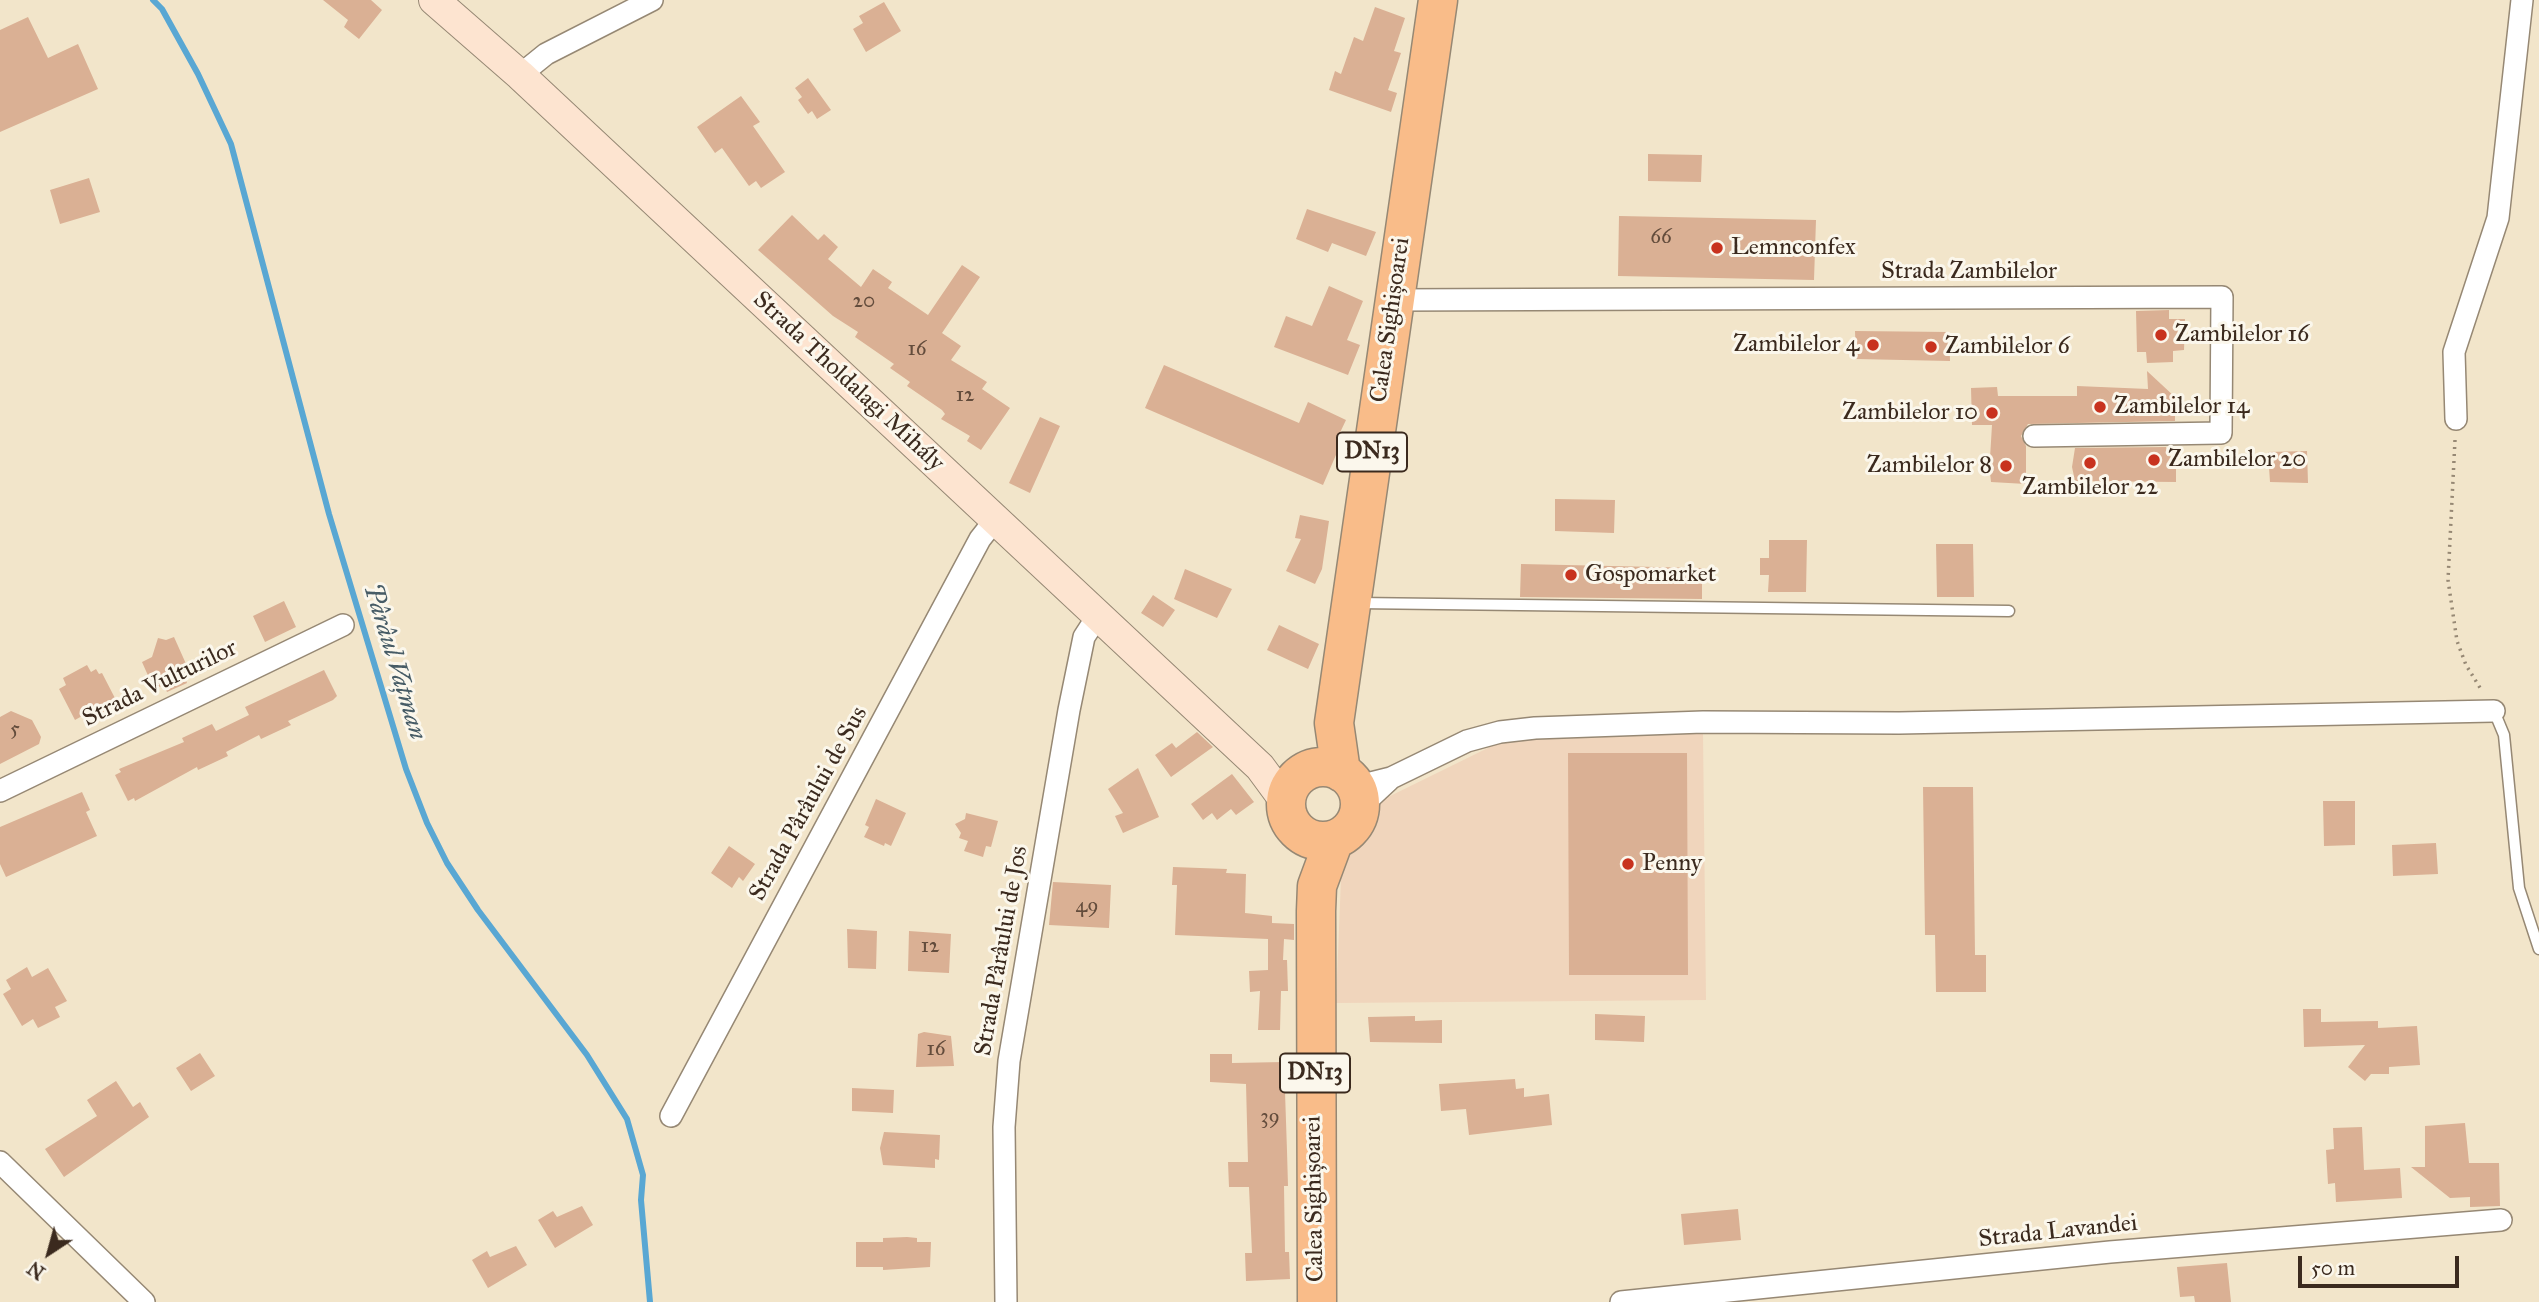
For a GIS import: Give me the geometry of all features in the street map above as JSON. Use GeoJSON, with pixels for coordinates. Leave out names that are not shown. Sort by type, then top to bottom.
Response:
{"type":"FeatureCollection","features":[{"type":"Feature","properties":{"kind":"highway","name":"Calea Sighișoarei"},"geometry":{"type":"LineString","coordinates":[[1334,785],[1334,723],[1438,0]]}},
{"type":"Feature","properties":{"kind":"highway","name":"DN13"},"geometry":{"type":"LineString","coordinates":[[1320,839],[1294,828],[1287,816],[1334,785]]}},
{"type":"Feature","properties":{"kind":"highway"},"geometry":{"type":"LineString","coordinates":[[1320,839],[1352,827],[1334,785]]}},
{"type":"Feature","properties":{"kind":"highway","name":"Calea Sighișoarei"},"geometry":{"type":"LineString","coordinates":[[1317,1302],[1314,1087],[1320,839]]}},
{"type":"Feature","properties":{"kind":"street","name":"Strada Tholdalagi Mihály"},"geometry":{"type":"LineString","coordinates":[[434,0],[520,75],[1259,767],[1334,785]]}},
{"type":"Feature","properties":{"kind":"street"},"geometry":{"type":"LineString","coordinates":[[520,75],[546,54],[652,0]]}},
{"type":"Feature","properties":{"kind":"street"},"geometry":{"type":"LineString","coordinates":[[2456,419],[2454,352],[2498,218],[2522,0]]}},
{"type":"Feature","properties":{"kind":"street","name":"Strada Zambilelor"},"geometry":{"type":"LineString","coordinates":[[1393,300],[2222,297],[2221,433],[2034,436]]}},
{"type":"Feature","properties":{"kind":"street","name":"Strada Pârâului de Sus"},"geometry":{"type":"LineString","coordinates":[[671,1116],[980,539],[995,520]]}},
{"type":"Feature","properties":{"kind":"street","name":"Strada Pârâului de Jos"},"geometry":{"type":"LineString","coordinates":[[1006,1302],[1004,1127],[1009,1061],[1069,710],[1084,637],[1097,617]]}},
{"type":"Feature","properties":{"kind":"street","name":"Strada Vulturilor"},"geometry":{"type":"LineString","coordinates":[[0,791],[344,625]]}},
{"type":"Feature","properties":{"kind":"street"},"geometry":{"type":"LineString","coordinates":[[1334,785],[1500,732],[1556,727],[1703,722],[1899,723],[2494,711]]}},
{"type":"Feature","properties":{"kind":"street"},"geometry":{"type":"LineString","coordinates":[[0,1162],[144,1302]]}},
{"type":"Feature","properties":{"kind":"street","name":"Strada Lavandei"},"geometry":{"type":"LineString","coordinates":[[1621,1302],[2123,1250],[2501,1220]]}},
{"type":"Feature","properties":{"kind":"lane"},"geometry":{"type":"LineString","coordinates":[[1351,603],[2009,611]]}},
{"type":"Feature","properties":{"kind":"lane"},"geometry":{"type":"LineString","coordinates":[[2494,711],[2504,735],[2519,888],[2539,949]]}},
{"type":"Feature","properties":{"kind":"path"},"geometry":{"type":"LineString","coordinates":[[2456,419],[2448,580],[2457,641],[2466,665],[2494,711]]}},
{"type":"Feature","properties":{"kind":"shaded area"},"geometry":{"type":"Polygon","coordinates":[[[1703,733],[1706,1000],[1336,1003],[1342,854],[1362,833],[1378,802],[1498,743],[1569,736],[1703,733]]]}},
{"type":"Feature","properties":{"kind":"building"},"geometry":{"type":"Polygon","coordinates":[[[323,0],[371,0],[382,10],[359,39],[344,27],[348,20],[323,0]]]}},
{"type":"Feature","properties":{"kind":"building"},"geometry":{"type":"Polygon","coordinates":[[[884,2],[901,31],[866,52],[853,29],[863,23],[859,16],[884,2]]]}},
{"type":"Feature","properties":{"kind":"building"},"geometry":{"type":"Polygon","coordinates":[[[1375,7],[1405,18],[1394,51],[1401,53],[1388,90],[1397,93],[1391,112],[1329,90],[1335,71],[1341,74],[1354,37],[1363,41],[1375,7]]]}},
{"type":"Feature","properties":{"kind":"building"},"geometry":{"type":"Polygon","coordinates":[[[28,17],[48,58],[78,44],[98,89],[0,132],[0,30],[28,17]]]}},
{"type":"Feature","properties":{"kind":"building"},"geometry":{"type":"Polygon","coordinates":[[[808,78],[831,110],[817,119],[812,111],[808,114],[798,100],[802,97],[795,88],[808,78]]]}},
{"type":"Feature","properties":{"kind":"building"},"geometry":{"type":"Polygon","coordinates":[[[741,96],[760,122],[753,126],[785,172],[761,188],[756,181],[749,186],[722,148],[715,153],[697,127],[741,96]]]}},
{"type":"Feature","properties":{"kind":"building"},"geometry":{"type":"Polygon","coordinates":[[[1648,154],[1702,155],[1701,182],[1648,181],[1648,154]]]}},
{"type":"Feature","properties":{"kind":"building"},"geometry":{"type":"Polygon","coordinates":[[[89,178],[100,212],[60,224],[50,190],[89,178]]]}},
{"type":"Feature","properties":{"kind":"building"},"geometry":{"type":"Polygon","coordinates":[[[1307,209],[1376,232],[1366,256],[1332,243],[1328,252],[1296,239],[1307,209]]]}},
{"type":"Feature","properties":{"kind":"building"},"geometry":{"type":"Polygon","coordinates":[[[792,215],[818,240],[824,234],[838,247],[828,259],[861,287],[873,269],[892,282],[888,288],[928,315],[962,265],[980,277],[942,333],[961,346],[951,360],[987,382],[982,389],[1010,408],[981,450],[967,441],[970,436],[941,419],[945,414],[942,410],[907,386],[910,382],[890,368],[894,364],[855,337],[858,332],[833,316],[758,250],[792,215]]]}},
{"type":"Feature","properties":{"kind":"building","name":"Lemnconfex"},"geometry":{"type":"Polygon","coordinates":[[[1619,216],[1816,220],[1814,280],[1618,276],[1619,216]]]}},
{"type":"Feature","properties":{"kind":"building"},"geometry":{"type":"Polygon","coordinates":[[[1329,286],[1363,301],[1347,340],[1360,345],[1348,375],[1274,347],[1286,316],[1312,326],[1329,286]]]}},
{"type":"Feature","properties":{"kind":"building","name":"Zambilelor 16"},"geometry":{"type":"Polygon","coordinates":[[[2169,310],[2169,319],[2185,319],[2184,350],[2173,351],[2173,362],[2147,363],[2146,352],[2137,352],[2136,311],[2169,310]]]}},
{"type":"Feature","properties":{"kind":"building"},"geometry":{"type":"Polygon","coordinates":[[[1855,331],[1949,332],[1950,361],[1856,359],[1855,331]]]}},
{"type":"Feature","properties":{"kind":"building"},"geometry":{"type":"Polygon","coordinates":[[[1164,365],[1299,423],[1308,402],[1346,420],[1337,439],[1342,441],[1323,485],[1145,408],[1164,365]]]}},
{"type":"Feature","properties":{"kind":"building"},"geometry":{"type":"Polygon","coordinates":[[[2147,371],[2175,397],[2175,421],[2028,424],[2021,436],[2026,446],[2026,484],[1991,482],[1986,467],[1990,458],[1992,425],[1972,425],[1971,388],[1997,387],[1998,396],[2077,396],[2077,386],[2148,389],[2147,371]]]}},
{"type":"Feature","properties":{"kind":"building"},"geometry":{"type":"Polygon","coordinates":[[[1040,417],[1060,426],[1030,493],[1009,483],[1040,417]]]}},
{"type":"Feature","properties":{"kind":"building"},"geometry":{"type":"Polygon","coordinates":[[[2166,447],[2167,456],[2176,457],[2176,482],[2075,481],[2072,467],[2075,448],[2166,447]]]}},
{"type":"Feature","properties":{"kind":"building"},"geometry":{"type":"Polygon","coordinates":[[[2307,451],[2308,483],[2270,482],[2268,452],[2307,451]]]}},
{"type":"Feature","properties":{"kind":"building"},"geometry":{"type":"Polygon","coordinates":[[[1555,499],[1615,500],[1614,533],[1555,531],[1555,499]]]}},
{"type":"Feature","properties":{"kind":"building"},"geometry":{"type":"Polygon","coordinates":[[[1300,515],[1329,521],[1322,569],[1315,584],[1286,571],[1301,539],[1295,538],[1300,515]]]}},
{"type":"Feature","properties":{"kind":"building"},"geometry":{"type":"Polygon","coordinates":[[[1769,540],[1807,540],[1806,592],[1768,592],[1769,575],[1760,575],[1760,558],[1769,558],[1769,540]]]}},
{"type":"Feature","properties":{"kind":"building"},"geometry":{"type":"Polygon","coordinates":[[[1936,544],[1973,544],[1974,597],[1937,597],[1936,544]]]}},
{"type":"Feature","properties":{"kind":"building"},"geometry":{"type":"Polygon","coordinates":[[[1521,564],[1702,568],[1702,599],[1520,597],[1521,564]]]}},
{"type":"Feature","properties":{"kind":"building"},"geometry":{"type":"Polygon","coordinates":[[[1185,569],[1232,589],[1217,618],[1174,599],[1185,569]]]}},
{"type":"Feature","properties":{"kind":"building"},"geometry":{"type":"Polygon","coordinates":[[[1153,595],[1175,610],[1163,627],[1141,613],[1153,595]]]}},
{"type":"Feature","properties":{"kind":"building"},"geometry":{"type":"Polygon","coordinates":[[[284,601],[296,627],[265,642],[253,616],[284,601]]]}},
{"type":"Feature","properties":{"kind":"building"},"geometry":{"type":"Polygon","coordinates":[[[1279,625],[1319,644],[1308,669],[1267,650],[1279,625]]]}},
{"type":"Feature","properties":{"kind":"building"},"geometry":{"type":"Polygon","coordinates":[[[174,637],[191,675],[185,678],[187,683],[167,692],[164,685],[154,689],[142,662],[152,657],[158,638],[166,640],[174,637]]]}},
{"type":"Feature","properties":{"kind":"building"},"geometry":{"type":"Polygon","coordinates":[[[87,665],[91,672],[96,669],[99,674],[102,673],[118,704],[85,722],[82,716],[75,720],[59,689],[66,685],[63,678],[87,665]]]}},
{"type":"Feature","properties":{"kind":"building"},"geometry":{"type":"Polygon","coordinates":[[[324,670],[337,696],[333,700],[288,721],[291,725],[261,739],[259,735],[226,752],[228,756],[198,770],[197,767],[135,801],[134,798],[128,801],[115,775],[121,772],[119,769],[184,742],[182,738],[212,724],[216,731],[249,715],[245,707],[324,670]]]}},
{"type":"Feature","properties":{"kind":"building"},"geometry":{"type":"Polygon","coordinates":[[[11,711],[32,720],[41,737],[39,744],[0,764],[0,717],[11,711]]]}},
{"type":"Feature","properties":{"kind":"building"},"geometry":{"type":"Polygon","coordinates":[[[1197,732],[1213,747],[1171,777],[1155,755],[1172,743],[1176,748],[1197,732]]]}},
{"type":"Feature","properties":{"kind":"building","name":"Penny"},"geometry":{"type":"Polygon","coordinates":[[[1568,753],[1687,753],[1688,975],[1569,975],[1568,753]]]}},
{"type":"Feature","properties":{"kind":"building"},"geometry":{"type":"Polygon","coordinates":[[[1138,768],[1159,817],[1123,833],[1115,816],[1123,813],[1108,789],[1138,768]]]}},
{"type":"Feature","properties":{"kind":"building"},"geometry":{"type":"Polygon","coordinates":[[[1232,774],[1254,802],[1236,815],[1231,809],[1217,820],[1212,813],[1203,820],[1191,804],[1232,774]]]}},
{"type":"Feature","properties":{"kind":"building"},"geometry":{"type":"Polygon","coordinates":[[[1923,787],[1973,787],[1975,955],[1986,955],[1986,992],[1936,992],[1935,935],[1925,935],[1923,787]]]}},
{"type":"Feature","properties":{"kind":"building"},"geometry":{"type":"Polygon","coordinates":[[[82,792],[90,810],[86,812],[97,836],[6,877],[0,864],[0,827],[82,792]]]}},
{"type":"Feature","properties":{"kind":"building"},"geometry":{"type":"Polygon","coordinates":[[[876,799],[906,813],[891,846],[885,843],[884,846],[864,837],[869,827],[865,825],[876,799]]]}},
{"type":"Feature","properties":{"kind":"building"},"geometry":{"type":"Polygon","coordinates":[[[2323,801],[2355,801],[2355,845],[2324,846],[2323,801]]]}},
{"type":"Feature","properties":{"kind":"building"},"geometry":{"type":"Polygon","coordinates":[[[966,813],[998,821],[991,847],[986,846],[983,857],[964,851],[968,841],[959,838],[961,833],[955,824],[965,819],[966,813]]]}},
{"type":"Feature","properties":{"kind":"building"},"geometry":{"type":"Polygon","coordinates":[[[2436,843],[2438,874],[2393,876],[2392,845],[2436,843]]]}},
{"type":"Feature","properties":{"kind":"building"},"geometry":{"type":"Polygon","coordinates":[[[729,846],[755,864],[743,881],[739,877],[732,888],[711,873],[729,846]]]}},
{"type":"Feature","properties":{"kind":"building"},"geometry":{"type":"Polygon","coordinates":[[[1173,867],[1227,869],[1226,873],[1246,874],[1245,913],[1272,916],[1272,923],[1294,924],[1294,940],[1284,939],[1283,960],[1287,960],[1288,991],[1281,991],[1280,1030],[1258,1030],[1260,991],[1250,992],[1249,971],[1268,970],[1268,939],[1175,935],[1177,885],[1172,885],[1173,867]]]}},
{"type":"Feature","properties":{"kind":"building"},"geometry":{"type":"Polygon","coordinates":[[[1053,882],[1111,885],[1109,928],[1049,925],[1053,882]]]}},
{"type":"Feature","properties":{"kind":"building"},"geometry":{"type":"Polygon","coordinates":[[[847,929],[877,931],[876,969],[848,968],[847,929]]]}},
{"type":"Feature","properties":{"kind":"building"},"geometry":{"type":"Polygon","coordinates":[[[909,931],[951,934],[949,973],[908,971],[909,931]]]}},
{"type":"Feature","properties":{"kind":"building"},"geometry":{"type":"Polygon","coordinates":[[[27,967],[32,977],[48,968],[67,1001],[55,1007],[60,1017],[38,1028],[33,1019],[22,1026],[3,994],[11,989],[6,980],[27,967]]]}},
{"type":"Feature","properties":{"kind":"building"},"geometry":{"type":"Polygon","coordinates":[[[2303,1009],[2321,1009],[2321,1022],[2378,1021],[2378,1028],[2417,1026],[2420,1065],[2389,1067],[2389,1074],[2371,1074],[2365,1081],[2348,1067],[2365,1045],[2304,1047],[2303,1009]]]}},
{"type":"Feature","properties":{"kind":"building"},"geometry":{"type":"Polygon","coordinates":[[[1595,1014],[1645,1016],[1644,1042],[1595,1040],[1595,1014]]]}},
{"type":"Feature","properties":{"kind":"building"},"geometry":{"type":"Polygon","coordinates":[[[1415,1016],[1415,1021],[1442,1020],[1442,1043],[1370,1042],[1368,1017],[1415,1016]]]}},
{"type":"Feature","properties":{"kind":"building"},"geometry":{"type":"Polygon","coordinates":[[[924,1032],[951,1036],[954,1066],[916,1067],[918,1034],[924,1032]]]}},
{"type":"Feature","properties":{"kind":"building"},"geometry":{"type":"Polygon","coordinates":[[[200,1053],[215,1076],[191,1091],[176,1068],[200,1053]]]}},
{"type":"Feature","properties":{"kind":"building"},"geometry":{"type":"Polygon","coordinates":[[[1210,1054],[1232,1054],[1232,1063],[1284,1062],[1288,1186],[1284,1186],[1285,1252],[1289,1252],[1290,1279],[1246,1281],[1245,1253],[1252,1253],[1249,1187],[1229,1187],[1228,1162],[1248,1162],[1246,1084],[1210,1082],[1210,1054]]]}},
{"type":"Feature","properties":{"kind":"building"},"geometry":{"type":"Polygon","coordinates":[[[1515,1079],[1516,1089],[1524,1088],[1524,1097],[1549,1094],[1552,1125],[1469,1135],[1466,1109],[1441,1111],[1439,1084],[1515,1079]]]}},
{"type":"Feature","properties":{"kind":"building"},"geometry":{"type":"Polygon","coordinates":[[[116,1081],[133,1107],[140,1102],[149,1117],[64,1177],[45,1149],[97,1116],[87,1100],[116,1081]]]}},
{"type":"Feature","properties":{"kind":"building"},"geometry":{"type":"Polygon","coordinates":[[[852,1088],[894,1090],[893,1113],[852,1111],[852,1088]]]}},
{"type":"Feature","properties":{"kind":"building"},"geometry":{"type":"Polygon","coordinates":[[[2465,1123],[2469,1163],[2499,1163],[2500,1206],[2470,1207],[2470,1197],[2450,1198],[2411,1167],[2425,1167],[2425,1126],[2465,1123]]]}},
{"type":"Feature","properties":{"kind":"building"},"geometry":{"type":"Polygon","coordinates":[[[2362,1127],[2364,1170],[2400,1168],[2402,1198],[2336,1202],[2335,1183],[2328,1184],[2326,1150],[2334,1149],[2333,1128],[2362,1127]]]}},
{"type":"Feature","properties":{"kind":"building"},"geometry":{"type":"Polygon","coordinates":[[[884,1132],[940,1135],[939,1160],[935,1159],[935,1168],[883,1165],[880,1148],[884,1132]]]}},
{"type":"Feature","properties":{"kind":"building"},"geometry":{"type":"Polygon","coordinates":[[[582,1206],[593,1225],[555,1248],[538,1220],[553,1211],[557,1217],[582,1206]]]}},
{"type":"Feature","properties":{"kind":"building"},"geometry":{"type":"Polygon","coordinates":[[[1738,1209],[1741,1240],[1684,1245],[1681,1214],[1738,1209]]]}},
{"type":"Feature","properties":{"kind":"building"},"geometry":{"type":"Polygon","coordinates":[[[883,1238],[917,1238],[917,1242],[931,1242],[930,1267],[883,1270],[883,1267],[856,1267],[856,1242],[883,1242],[883,1238]]]}},
{"type":"Feature","properties":{"kind":"building"},"geometry":{"type":"Polygon","coordinates":[[[516,1246],[527,1265],[488,1288],[472,1260],[487,1251],[490,1257],[516,1246]]]}},
{"type":"Feature","properties":{"kind":"building"},"geometry":{"type":"Polygon","coordinates":[[[2227,1263],[2231,1302],[2195,1302],[2194,1296],[2180,1297],[2177,1267],[2227,1263]]]}},
{"type":"Feature","properties":{"kind":"waterway","name":"Pârâul Vațman"},"geometry":{"type":"LineString","coordinates":[[153,0],[162,9],[198,74],[231,144],[329,514],[406,769],[427,823],[447,863],[478,910],[587,1055],[627,1119],[643,1175],[641,1200],[650,1302]]}},
{"type":"Feature","properties":{"kind":"place","name":"Lemnconfex"},"geometry":{"type":"Point","coordinates":[1717,248]}},
{"type":"Feature","properties":{"kind":"place","name":"Zambilelor 16"},"geometry":{"type":"Point","coordinates":[2161,335]}},
{"type":"Feature","properties":{"kind":"place","name":"Zambilelor 4"},"geometry":{"type":"Point","coordinates":[1873,345]}},
{"type":"Feature","properties":{"kind":"place","name":"Zambilelor 6"},"geometry":{"type":"Point","coordinates":[1931,347]}},
{"type":"Feature","properties":{"kind":"place","name":"Zambilelor 14"},"geometry":{"type":"Point","coordinates":[2100,407]}},
{"type":"Feature","properties":{"kind":"place","name":"Zambilelor 10"},"geometry":{"type":"Point","coordinates":[1992,413]}},
{"type":"Feature","properties":{"kind":"place","name":"Zambilelor 20"},"geometry":{"type":"Point","coordinates":[2154,460]}},
{"type":"Feature","properties":{"kind":"place","name":"Zambilelor 22"},"geometry":{"type":"Point","coordinates":[2090,463]}},
{"type":"Feature","properties":{"kind":"place","name":"Zambilelor 8"},"geometry":{"type":"Point","coordinates":[2006,466]}},
{"type":"Feature","properties":{"kind":"place","name":"Gospomarket"},"geometry":{"type":"Point","coordinates":[1571,575]}},
{"type":"Feature","properties":{"kind":"place","name":"Penny"},"geometry":{"type":"Point","coordinates":[1628,864]}}]}
